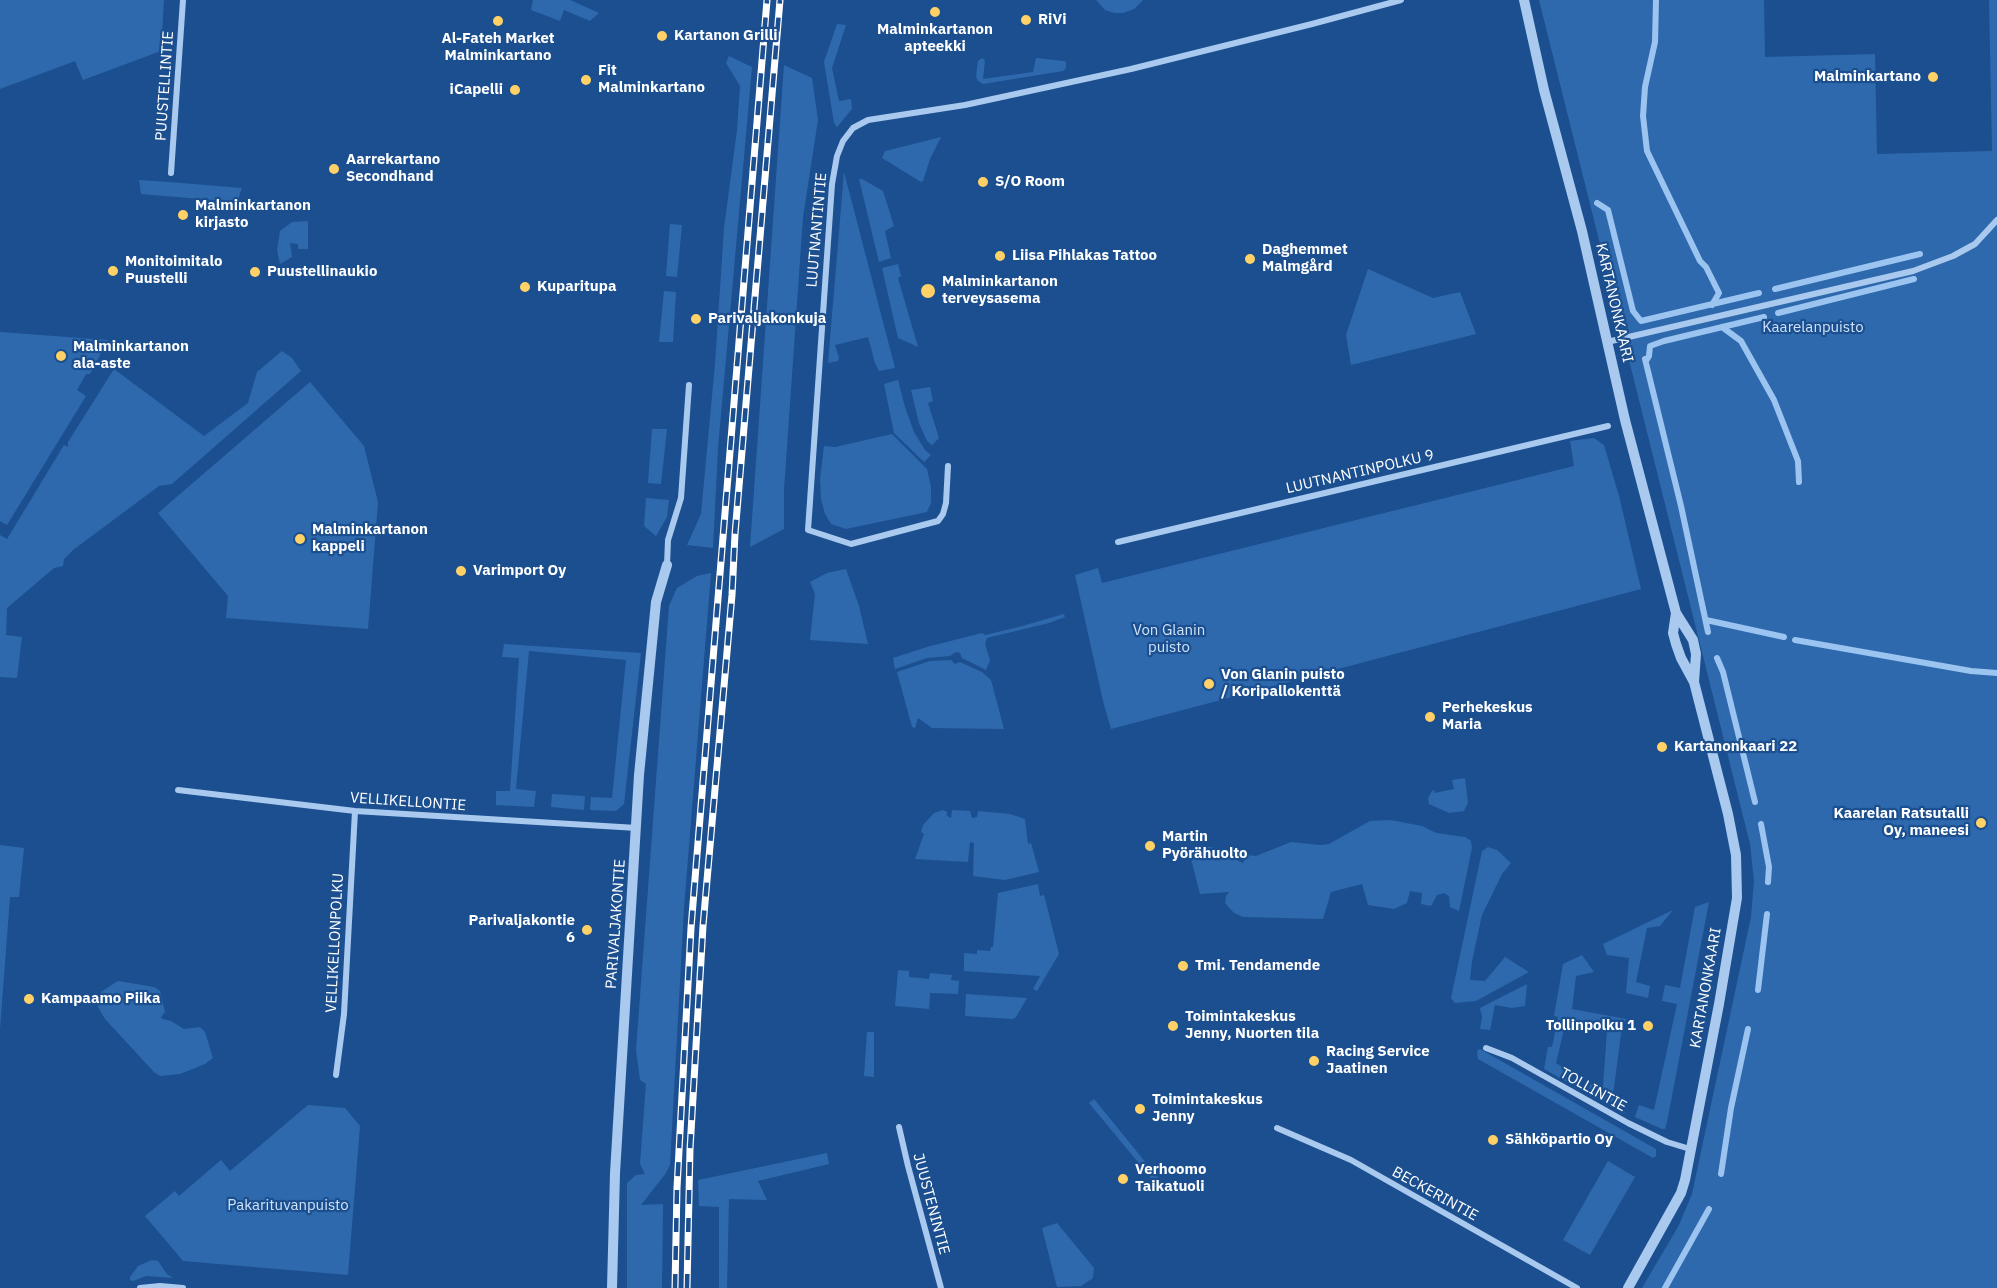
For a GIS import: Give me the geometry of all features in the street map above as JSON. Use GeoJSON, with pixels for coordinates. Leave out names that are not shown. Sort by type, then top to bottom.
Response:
{"type":"FeatureCollection","features":[{"type":"Feature","properties":{"kind":"street","name":"PUUSTELLINTIE"},"geometry":{"type":"LineString","coordinates":[[171,173],[183,0]]}},
{"type":"Feature","properties":{"kind":"street","name":"LUUTNANTINTIE"},"geometry":{"type":"LineString","coordinates":[[948,466],[946,504],[938,521],[851,544],[808,530],[831,184],[843,141],[853,129],[868,120],[965,105],[1131,69],[1401,0]]}},
{"type":"Feature","properties":{"kind":"street","name":"KARTANONKAARI"},"geometry":{"type":"LineString","coordinates":[[1524,0],[1544,90],[1582,231],[1625,420],[1676,613],[1694,640],[1696,654],[1694,682]]}},
{"type":"Feature","properties":{"kind":"street"},"geometry":{"type":"LineString","coordinates":[[1607,342],[1913,271],[1953,256],[1975,244],[1997,220]]}},
{"type":"Feature","properties":{"kind":"street"},"geometry":{"type":"LineString","coordinates":[[667,564],[668,540],[681,498],[689,385]]}},
{"type":"Feature","properties":{"kind":"street","name":"LUUTNANTINPOLKU 9"},"geometry":{"type":"LineString","coordinates":[[1118,542],[1608,426]]}},
{"type":"Feature","properties":{"kind":"street","name":"PARIVALJAKONTIE"},"geometry":{"type":"LineString","coordinates":[[612,1288],[615,1173],[639,775],[656,602],[667,564]]}},
{"type":"Feature","properties":{"kind":"street","name":"KARTANONKAARI"},"geometry":{"type":"LineString","coordinates":[[1628,1288],[1681,1193],[1685,1179],[1737,897],[1736,855],[1728,814],[1694,682],[1681,658],[1673,633],[1676,613]]}},
{"type":"Feature","properties":{"kind":"street","name":"VELLIKELLONTIE"},"geometry":{"type":"LineString","coordinates":[[178,790],[355,811],[636,828]]}},
{"type":"Feature","properties":{"kind":"street","name":"VELLIKELLONPOLKU"},"geometry":{"type":"LineString","coordinates":[[336,1075],[344,1014],[355,811]]}},
{"type":"Feature","properties":{"kind":"street","name":"TOLLINTIE"},"geometry":{"type":"LineString","coordinates":[[1486,1048],[1512,1058],[1628,1123],[1667,1142],[1690,1149]]}},
{"type":"Feature","properties":{"kind":"street","name":"JUUSTENINTIE"},"geometry":{"type":"LineString","coordinates":[[899,1126],[941,1288]]}},
{"type":"Feature","properties":{"kind":"street","name":"BECKERINTIE"},"geometry":{"type":"LineString","coordinates":[[1277,1128],[1351,1160],[1577,1288]]}},
{"type":"Feature","properties":{"kind":"street"},"geometry":{"type":"LineString","coordinates":[[140,1288],[160,1286],[183,1288]]}},
{"type":"Feature","properties":{"kind":"green space"},"geometry":{"type":"Polygon","coordinates":[[[0,0],[164,0],[161,51],[83,80],[75,61],[0,89],[0,0]]]}},
{"type":"Feature","properties":{"kind":"green space"},"geometry":{"type":"Polygon","coordinates":[[[533,0],[570,0],[599,13],[590,21],[564,10],[560,21],[531,10],[533,0]]]}},
{"type":"Feature","properties":{"kind":"green space"},"geometry":{"type":"Polygon","coordinates":[[[1096,0],[1143,0],[1134,9],[1114,13],[1105,10],[1096,0]]]}},
{"type":"Feature","properties":{"kind":"green space","name":"Kaarelanpuisto"},"geometry":{"type":"Polygon","coordinates":[[[1539,0],[1764,0],[1765,57],[1875,54],[1877,154],[1992,151],[1989,0],[1997,0],[1997,1288],[1642,1288],[1679,1225],[1692,1194],[1751,917],[1754,881],[1750,844],[1539,0]]]}},
{"type":"Feature","properties":{"kind":"green space"},"geometry":{"type":"Polygon","coordinates":[[[837,24],[846,25],[832,68],[839,101],[851,99],[852,109],[837,127],[834,123],[824,62],[837,24]]]}},
{"type":"Feature","properties":{"kind":"green space"},"geometry":{"type":"Polygon","coordinates":[[[729,56],[752,67],[718,448],[713,548],[687,545],[701,514],[715,364],[724,228],[737,130],[740,86],[726,63],[729,56]]]}},
{"type":"Feature","properties":{"kind":"green space"},"geometry":{"type":"Polygon","coordinates":[[[982,58],[985,60],[983,79],[1033,72],[1036,58],[1064,61],[1066,68],[1063,71],[983,84],[976,76],[978,61],[982,58]]]}},
{"type":"Feature","properties":{"kind":"green space"},"geometry":{"type":"Polygon","coordinates":[[[784,65],[812,78],[818,120],[803,217],[784,490],[784,529],[750,547],[784,65]]]}},
{"type":"Feature","properties":{"kind":"green space"},"geometry":{"type":"Polygon","coordinates":[[[941,137],[921,182],[882,158],[885,151],[941,137]]]}},
{"type":"Feature","properties":{"kind":"green space"},"geometry":{"type":"Polygon","coordinates":[[[844,172],[895,368],[879,371],[868,337],[835,345],[838,361],[828,363],[844,172]]]}},
{"type":"Feature","properties":{"kind":"green space"},"geometry":{"type":"Polygon","coordinates":[[[859,179],[883,191],[894,226],[885,231],[891,258],[879,262],[859,179]]]}},
{"type":"Feature","properties":{"kind":"green space"},"geometry":{"type":"Polygon","coordinates":[[[139,180],[242,188],[237,202],[141,194],[139,180]]]}},
{"type":"Feature","properties":{"kind":"green space"},"geometry":{"type":"Polygon","coordinates":[[[308,221],[308,249],[298,249],[298,244],[290,243],[292,257],[280,264],[277,250],[280,231],[292,222],[308,221]]]}},
{"type":"Feature","properties":{"kind":"green space"},"geometry":{"type":"Polygon","coordinates":[[[670,224],[682,225],[677,277],[666,276],[670,224]]]}},
{"type":"Feature","properties":{"kind":"green space"},"geometry":{"type":"Polygon","coordinates":[[[898,264],[901,276],[898,278],[918,347],[898,338],[882,268],[898,264]]]}},
{"type":"Feature","properties":{"kind":"green space"},"geometry":{"type":"Polygon","coordinates":[[[1368,269],[1433,298],[1460,292],[1476,334],[1351,365],[1346,335],[1368,269]]]}},
{"type":"Feature","properties":{"kind":"green space"},"geometry":{"type":"Polygon","coordinates":[[[664,291],[676,292],[673,342],[659,342],[664,291]]]}},
{"type":"Feature","properties":{"kind":"green space"},"geometry":{"type":"Polygon","coordinates":[[[0,332],[108,340],[90,374],[86,374],[77,390],[86,396],[7,525],[0,521],[0,332]]]}},
{"type":"Feature","properties":{"kind":"green space"},"geometry":{"type":"Polygon","coordinates":[[[282,351],[292,358],[301,371],[172,484],[159,486],[73,550],[64,559],[63,566],[54,568],[7,608],[6,635],[22,637],[17,678],[0,677],[0,535],[7,539],[64,445],[68,447],[68,442],[114,369],[204,436],[248,403],[257,372],[282,351]]]}},
{"type":"Feature","properties":{"kind":"green space"},"geometry":{"type":"Polygon","coordinates":[[[898,380],[914,432],[925,450],[931,455],[924,462],[894,433],[884,384],[898,380]]]}},
{"type":"Feature","properties":{"kind":"green space"},"geometry":{"type":"Polygon","coordinates":[[[310,382],[364,446],[378,502],[368,629],[226,618],[228,596],[158,513],[310,382]]]}},
{"type":"Feature","properties":{"kind":"green space"},"geometry":{"type":"Polygon","coordinates":[[[930,387],[933,401],[928,403],[939,438],[932,445],[927,441],[919,423],[911,390],[930,387]]]}},
{"type":"Feature","properties":{"kind":"green space"},"geometry":{"type":"Polygon","coordinates":[[[652,429],[667,429],[661,484],[648,483],[652,429]]]}},
{"type":"Feature","properties":{"kind":"green space"},"geometry":{"type":"Polygon","coordinates":[[[892,434],[927,469],[931,487],[931,503],[927,512],[846,529],[831,524],[825,514],[821,499],[820,479],[824,446],[835,447],[892,434]]]}},
{"type":"Feature","properties":{"kind":"green space","name":"Von Glanin puisto"},"geometry":{"type":"Polygon","coordinates":[[[1594,438],[1604,445],[1619,496],[1641,589],[1111,729],[1075,575],[1098,568],[1102,583],[1574,466],[1570,441],[1594,438]]]}},
{"type":"Feature","properties":{"kind":"green space"},"geometry":{"type":"Polygon","coordinates":[[[646,498],[669,500],[667,517],[656,536],[644,526],[646,498]]]}},
{"type":"Feature","properties":{"kind":"green space"},"geometry":{"type":"Polygon","coordinates":[[[846,569],[859,606],[868,644],[810,640],[815,594],[810,582],[827,573],[846,569]]]}},
{"type":"Feature","properties":{"kind":"green space"},"geometry":{"type":"Polygon","coordinates":[[[711,573],[684,908],[670,1165],[641,1205],[663,1204],[662,1288],[627,1288],[627,1183],[636,1175],[645,1174],[640,1164],[646,1084],[640,1080],[636,1050],[669,606],[677,588],[697,576],[711,573]]]}},
{"type":"Feature","properties":{"kind":"green space"},"geometry":{"type":"Polygon","coordinates":[[[1064,614],[1065,617],[1049,623],[987,638],[985,644],[990,660],[986,670],[962,658],[960,653],[956,652],[950,656],[927,658],[895,669],[893,658],[927,647],[982,633],[985,635],[1019,627],[1064,614]]]}},
{"type":"Feature","properties":{"kind":"green space"},"geometry":{"type":"Polygon","coordinates":[[[504,644],[641,653],[624,804],[616,811],[590,810],[591,797],[612,798],[626,660],[529,651],[516,789],[536,791],[534,807],[496,805],[496,791],[510,791],[519,658],[502,657],[504,644]]]}},
{"type":"Feature","properties":{"kind":"green space"},"geometry":{"type":"Polygon","coordinates":[[[951,660],[955,664],[960,662],[982,672],[991,680],[1004,729],[932,728],[918,718],[915,728],[912,727],[897,672],[930,661],[951,660]]]}},
{"type":"Feature","properties":{"kind":"green space"},"geometry":{"type":"Polygon","coordinates":[[[1465,778],[1468,803],[1464,811],[1449,813],[1429,804],[1428,798],[1432,791],[1434,790],[1435,793],[1454,789],[1452,780],[1465,778]]]}},
{"type":"Feature","properties":{"kind":"green space"},"geometry":{"type":"Polygon","coordinates":[[[552,794],[585,796],[584,810],[551,807],[552,794]]]}},
{"type":"Feature","properties":{"kind":"green space"},"geometry":{"type":"Polygon","coordinates":[[[943,810],[951,818],[952,810],[970,811],[972,818],[977,817],[978,811],[1010,814],[1025,819],[1028,844],[1031,843],[1039,872],[1005,880],[973,876],[974,843],[970,842],[968,862],[915,859],[924,834],[921,832],[923,825],[934,813],[943,810]]]}},
{"type":"Feature","properties":{"kind":"green space"},"geometry":{"type":"Polygon","coordinates":[[[1390,820],[1422,826],[1436,833],[1465,837],[1471,841],[1472,848],[1459,911],[1450,907],[1449,896],[1444,893],[1437,895],[1431,906],[1421,904],[1422,893],[1410,891],[1407,903],[1394,909],[1368,905],[1362,884],[1331,892],[1323,919],[1243,917],[1234,913],[1225,903],[1229,892],[1200,894],[1189,851],[1199,845],[1220,849],[1225,855],[1243,863],[1247,855],[1256,856],[1291,842],[1329,844],[1370,821],[1390,820]]]}},
{"type":"Feature","properties":{"kind":"green space"},"geometry":{"type":"Polygon","coordinates":[[[0,845],[24,848],[19,897],[10,897],[0,1029],[0,845]]]}},
{"type":"Feature","properties":{"kind":"green space"},"geometry":{"type":"Polygon","coordinates":[[[1488,847],[1497,850],[1511,863],[1502,874],[1482,915],[1470,980],[1485,981],[1505,957],[1529,972],[1476,1001],[1455,1003],[1451,998],[1482,851],[1488,847]]]}},
{"type":"Feature","properties":{"kind":"green space"},"geometry":{"type":"Polygon","coordinates":[[[1038,884],[1040,896],[1044,895],[1059,954],[1037,991],[1033,989],[1040,976],[964,971],[964,953],[977,954],[977,950],[990,951],[993,947],[998,893],[1038,884]]]}},
{"type":"Feature","properties":{"kind":"green space"},"geometry":{"type":"Polygon","coordinates":[[[1709,902],[1667,1122],[1665,1129],[1662,1129],[1635,1117],[1639,1105],[1654,1110],[1677,1004],[1662,1001],[1665,985],[1680,988],[1695,907],[1709,902]]]}},
{"type":"Feature","properties":{"kind":"green space"},"geometry":{"type":"Polygon","coordinates":[[[1673,910],[1660,926],[1647,928],[1636,982],[1650,986],[1648,998],[1626,993],[1629,958],[1607,955],[1603,944],[1673,910]]]}},
{"type":"Feature","properties":{"kind":"green space"},"geometry":{"type":"Polygon","coordinates":[[[1582,955],[1594,972],[1576,976],[1572,1009],[1626,1019],[1621,1034],[1613,1095],[1627,1100],[1624,1114],[1588,1092],[1591,1084],[1603,1086],[1607,1031],[1588,1029],[1566,1021],[1556,1063],[1572,1074],[1569,1083],[1544,1069],[1548,1047],[1552,1047],[1558,1017],[1554,1016],[1563,964],[1582,955]]]}},
{"type":"Feature","properties":{"kind":"green space"},"geometry":{"type":"Polygon","coordinates":[[[898,970],[909,971],[909,977],[929,979],[930,973],[952,975],[951,980],[959,981],[958,994],[930,993],[929,1009],[895,1006],[898,970]]]}},
{"type":"Feature","properties":{"kind":"green space"},"geometry":{"type":"Polygon","coordinates":[[[118,981],[154,987],[160,991],[165,1012],[162,1019],[171,1021],[184,1029],[200,1027],[205,1032],[213,1058],[205,1064],[180,1074],[160,1076],[154,1072],[105,1019],[98,1007],[98,997],[101,992],[118,981]]]}},
{"type":"Feature","properties":{"kind":"green space"},"geometry":{"type":"Polygon","coordinates":[[[1527,984],[1525,1006],[1512,1008],[1495,1005],[1490,1030],[1480,1029],[1482,1017],[1480,1008],[1527,984]]]}},
{"type":"Feature","properties":{"kind":"green space"},"geometry":{"type":"Polygon","coordinates":[[[966,994],[1027,998],[1013,1019],[965,1016],[966,994]]]}},
{"type":"Feature","properties":{"kind":"green space"},"geometry":{"type":"Polygon","coordinates":[[[867,1032],[874,1032],[874,1077],[864,1076],[867,1032]]]}},
{"type":"Feature","properties":{"kind":"green space"},"geometry":{"type":"Polygon","coordinates":[[[1480,1049],[1656,1149],[1656,1156],[1653,1158],[1478,1059],[1477,1051],[1480,1049]]]}},
{"type":"Feature","properties":{"kind":"green space"},"geometry":{"type":"Polygon","coordinates":[[[1094,1099],[1160,1180],[1156,1184],[1089,1103],[1094,1099]]]}},
{"type":"Feature","properties":{"kind":"green space","name":"Pakarituvanpuisto"},"geometry":{"type":"Polygon","coordinates":[[[308,1105],[345,1108],[360,1126],[348,1275],[183,1261],[145,1216],[175,1191],[179,1196],[221,1160],[230,1171],[308,1105]]]}},
{"type":"Feature","properties":{"kind":"green space"},"geometry":{"type":"Polygon","coordinates":[[[827,1153],[829,1164],[758,1181],[767,1200],[729,1199],[727,1288],[719,1288],[719,1207],[699,1206],[698,1180],[827,1153]]]}},
{"type":"Feature","properties":{"kind":"green space"},"geometry":{"type":"Polygon","coordinates":[[[1608,1161],[1635,1177],[1590,1255],[1563,1240],[1608,1161]]]}},
{"type":"Feature","properties":{"kind":"green space"},"geometry":{"type":"Polygon","coordinates":[[[1057,1223],[1094,1268],[1093,1278],[1081,1286],[1057,1287],[1042,1228],[1057,1223]]]}},
{"type":"Feature","properties":{"kind":"green space"},"geometry":{"type":"Polygon","coordinates":[[[152,1260],[158,1261],[167,1274],[173,1278],[146,1276],[130,1280],[138,1266],[152,1260]]]}},
{"type":"Feature","properties":{"kind":"waterway"},"geometry":{"type":"LineString","coordinates":[[1656,0],[1655,42],[1645,87],[1643,116],[1647,151],[1700,261],[1706,267],[1719,293],[1712,305]]}},
{"type":"Feature","properties":{"kind":"waterway"},"geometry":{"type":"LineString","coordinates":[[1597,203],[1608,210],[1633,311],[1641,321],[1759,293]]}},
{"type":"Feature","properties":{"kind":"waterway"},"geometry":{"type":"LineString","coordinates":[[1775,289],[1920,254]]}},
{"type":"Feature","properties":{"kind":"waterway"},"geometry":{"type":"LineString","coordinates":[[1778,313],[1914,279]]}},
{"type":"Feature","properties":{"kind":"waterway"},"geometry":{"type":"LineString","coordinates":[[1646,361],[1650,346],[1764,317]]}},
{"type":"Feature","properties":{"kind":"waterway"},"geometry":{"type":"LineString","coordinates":[[1722,327],[1741,341],[1774,400],[1798,461],[1799,482]]}},
{"type":"Feature","properties":{"kind":"waterway"},"geometry":{"type":"LineString","coordinates":[[1645,359],[1681,506],[1708,632]]}},
{"type":"Feature","properties":{"kind":"waterway"},"geometry":{"type":"LineString","coordinates":[[1706,620],[1784,637]]}},
{"type":"Feature","properties":{"kind":"waterway"},"geometry":{"type":"LineString","coordinates":[[1795,640],[1971,671],[1997,673]]}},
{"type":"Feature","properties":{"kind":"waterway"},"geometry":{"type":"LineString","coordinates":[[1717,658],[1723,672],[1755,802]]}},
{"type":"Feature","properties":{"kind":"waterway"},"geometry":{"type":"LineString","coordinates":[[1761,824],[1769,867],[1768,882]]}},
{"type":"Feature","properties":{"kind":"waterway"},"geometry":{"type":"LineString","coordinates":[[1758,990],[1767,914]]}},
{"type":"Feature","properties":{"kind":"waterway"},"geometry":{"type":"LineString","coordinates":[[1721,1174],[1731,1108],[1748,1029]]}},
{"type":"Feature","properties":{"kind":"waterway"},"geometry":{"type":"LineString","coordinates":[[1665,1288],[1709,1209]]}},
{"type":"Feature","properties":{"kind":"railway"},"geometry":{"type":"LineString","coordinates":[[675,1288],[677,1188],[691,928],[767,0]]}},
{"type":"Feature","properties":{"kind":"railway"},"geometry":{"type":"LineString","coordinates":[[687,1288],[690,1149],[703,926],[780,0]]}},
{"type":"Feature","properties":{"kind":"place","name":"Malminkartanon apteekki"},"geometry":{"type":"Point","coordinates":[935,12]}},
{"type":"Feature","properties":{"kind":"place","name":"RiVi"},"geometry":{"type":"Point","coordinates":[1026,20]}},
{"type":"Feature","properties":{"kind":"place","name":"Al-Fateh Market Malminkartano"},"geometry":{"type":"Point","coordinates":[498,21]}},
{"type":"Feature","properties":{"kind":"place","name":"Kartanon Grilli"},"geometry":{"type":"Point","coordinates":[662,36]}},
{"type":"Feature","properties":{"kind":"place","name":"Malminkartano"},"geometry":{"type":"Point","coordinates":[1933,77]}},
{"type":"Feature","properties":{"kind":"place","name":"Fit Malminkartano"},"geometry":{"type":"Point","coordinates":[586,80]}},
{"type":"Feature","properties":{"kind":"place","name":"iCapelli"},"geometry":{"type":"Point","coordinates":[515,90]}},
{"type":"Feature","properties":{"kind":"place","name":"Aarrekartano Secondhand"},"geometry":{"type":"Point","coordinates":[334,169]}},
{"type":"Feature","properties":{"kind":"place","name":"S/O Room"},"geometry":{"type":"Point","coordinates":[983,182]}},
{"type":"Feature","properties":{"kind":"place","name":"Malminkartanon kirjasto"},"geometry":{"type":"Point","coordinates":[183,215]}},
{"type":"Feature","properties":{"kind":"place","name":"Liisa Pihlakas Tattoo"},"geometry":{"type":"Point","coordinates":[1000,256]}},
{"type":"Feature","properties":{"kind":"place","name":"Daghemmet Malmgård"},"geometry":{"type":"Point","coordinates":[1250,259]}},
{"type":"Feature","properties":{"kind":"place","name":"Monitoimitalo Puustelli"},"geometry":{"type":"Point","coordinates":[113,271]}},
{"type":"Feature","properties":{"kind":"place","name":"Puustellinaukio"},"geometry":{"type":"Point","coordinates":[255,272]}},
{"type":"Feature","properties":{"kind":"place","name":"Kuparitupa"},"geometry":{"type":"Point","coordinates":[525,287]}},
{"type":"Feature","properties":{"kind":"place","name":"Malminkartanon terveysasema"},"geometry":{"type":"Point","coordinates":[928,291]}},
{"type":"Feature","properties":{"kind":"place","name":"Parivaljakonkuja"},"geometry":{"type":"Point","coordinates":[696,319]}},
{"type":"Feature","properties":{"kind":"place","name":"Malminkartanon ala-aste"},"geometry":{"type":"Point","coordinates":[61,356]}},
{"type":"Feature","properties":{"kind":"place","name":"Malminkartanon kappeli"},"geometry":{"type":"Point","coordinates":[300,539]}},
{"type":"Feature","properties":{"kind":"place","name":"Varimport Oy"},"geometry":{"type":"Point","coordinates":[461,571]}},
{"type":"Feature","properties":{"kind":"place","name":"Von Glanin puisto / Koripallokenttä"},"geometry":{"type":"Point","coordinates":[1209,684]}},
{"type":"Feature","properties":{"kind":"place","name":"Perhekeskus Maria"},"geometry":{"type":"Point","coordinates":[1430,717]}},
{"type":"Feature","properties":{"kind":"place","name":"Kartanonkaari 22"},"geometry":{"type":"Point","coordinates":[1662,747]}},
{"type":"Feature","properties":{"kind":"place","name":"Kaarelan Ratsutalli Oy, maneesi"},"geometry":{"type":"Point","coordinates":[1981,823]}},
{"type":"Feature","properties":{"kind":"place","name":"Martin Pyörähuolto"},"geometry":{"type":"Point","coordinates":[1150,846]}},
{"type":"Feature","properties":{"kind":"place","name":"Parivaljakontie 6"},"geometry":{"type":"Point","coordinates":[587,930]}},
{"type":"Feature","properties":{"kind":"place","name":"Tmi. Tendamende"},"geometry":{"type":"Point","coordinates":[1183,966]}},
{"type":"Feature","properties":{"kind":"place","name":"Kampaamo Piika"},"geometry":{"type":"Point","coordinates":[29,999]}},
{"type":"Feature","properties":{"kind":"place","name":"Toimintakeskus Jenny, Nuorten tila"},"geometry":{"type":"Point","coordinates":[1173,1026]}},
{"type":"Feature","properties":{"kind":"place","name":"Tollinpolku 1"},"geometry":{"type":"Point","coordinates":[1648,1026]}},
{"type":"Feature","properties":{"kind":"place","name":"Racing Service Jaatinen"},"geometry":{"type":"Point","coordinates":[1314,1061]}},
{"type":"Feature","properties":{"kind":"place","name":"Toimintakeskus Jenny"},"geometry":{"type":"Point","coordinates":[1140,1109]}},
{"type":"Feature","properties":{"kind":"place","name":"Sähköpartio Oy"},"geometry":{"type":"Point","coordinates":[1493,1140]}},
{"type":"Feature","properties":{"kind":"place","name":"Verhoomo Taikatuoli"},"geometry":{"type":"Point","coordinates":[1123,1179]}}]}
